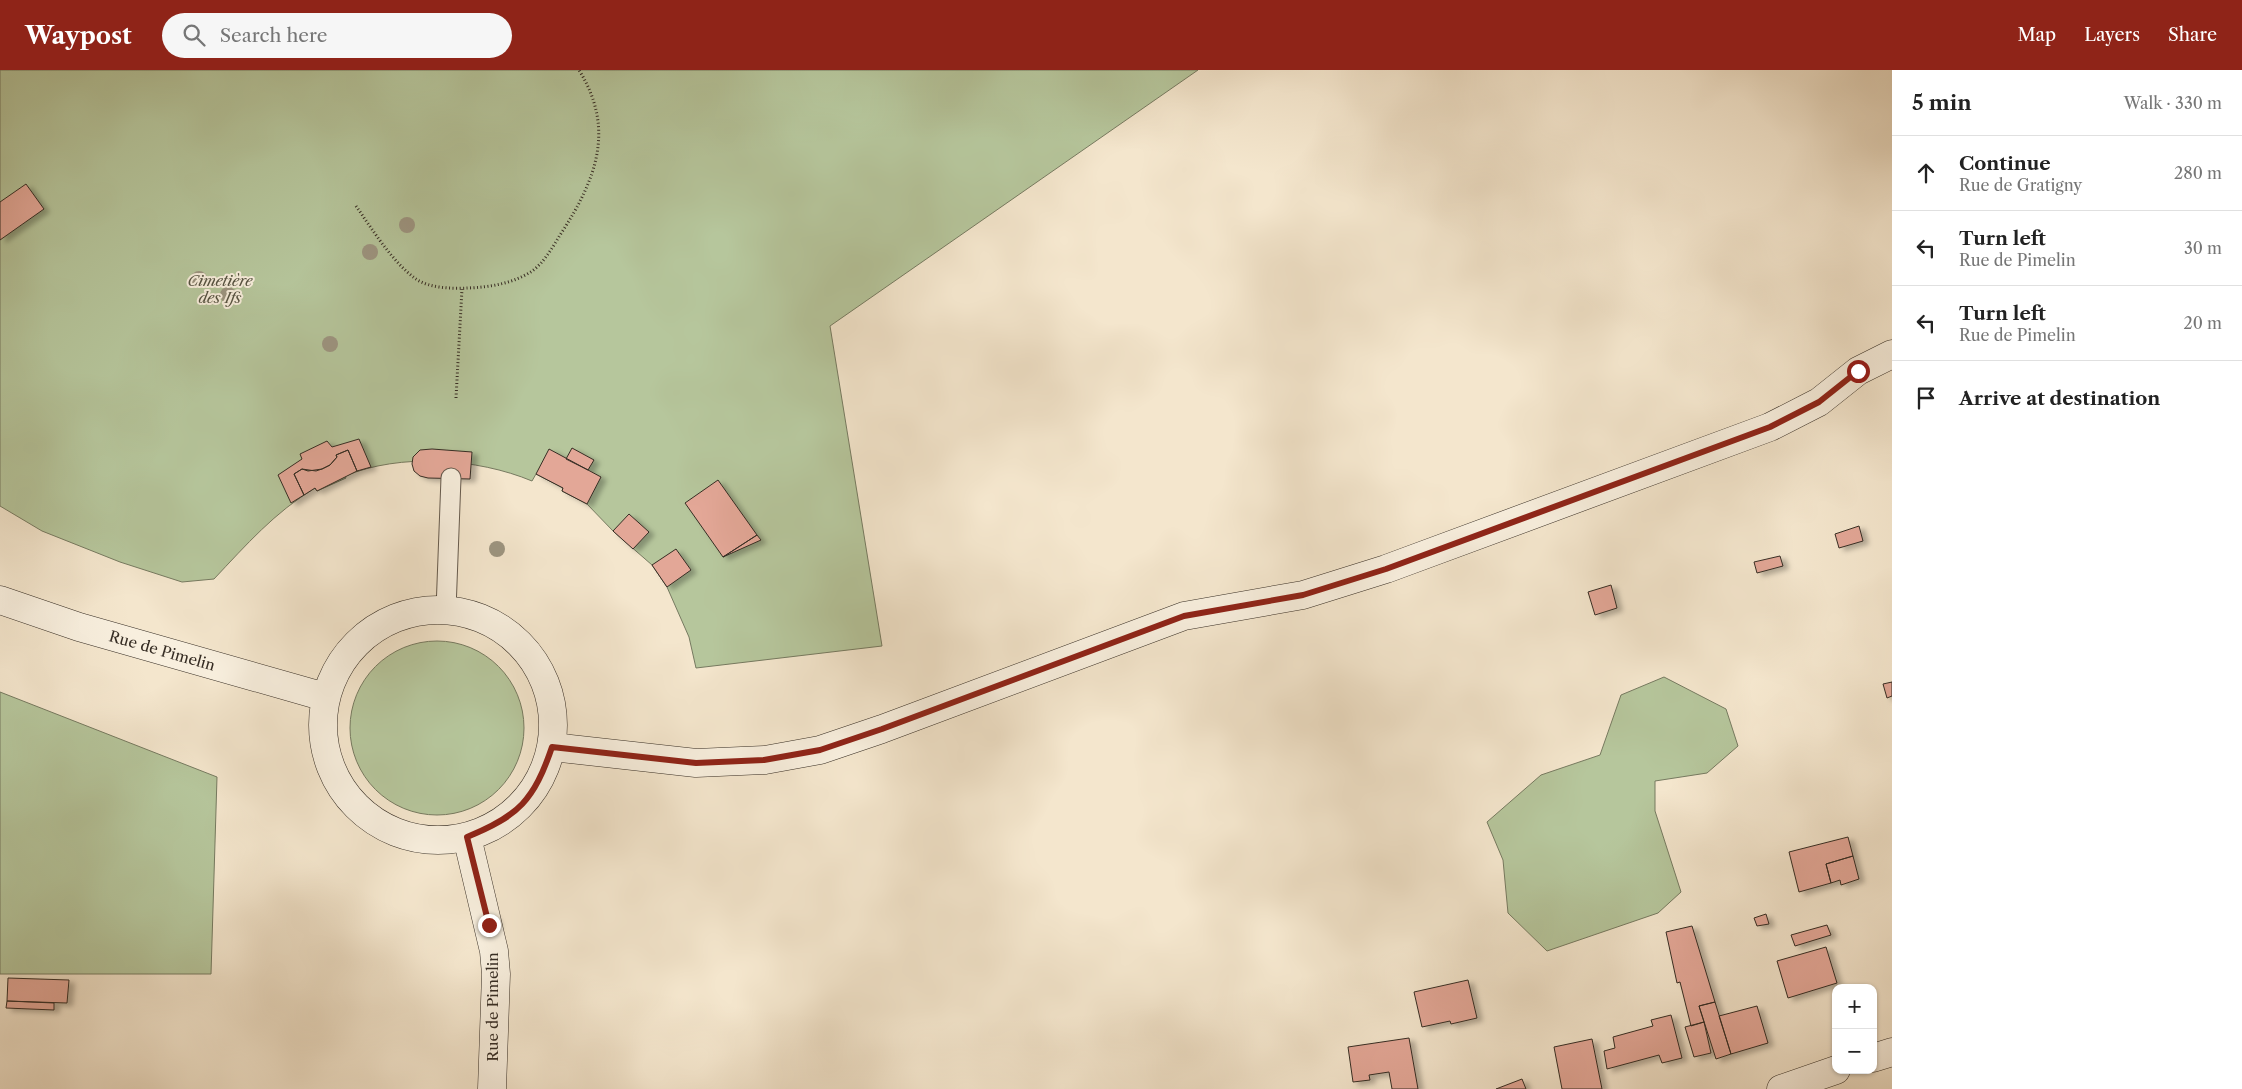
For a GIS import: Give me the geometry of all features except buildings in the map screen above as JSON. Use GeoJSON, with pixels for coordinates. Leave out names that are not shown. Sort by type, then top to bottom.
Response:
{"type":"FeatureCollection","features":[{"type":"Feature","properties":{"kind":"street"},"geometry":{"type":"LineString","coordinates":[[552,747],[696,763],[764,760],[820,750],[882,729],[1184,616],[1303,595],[1386,569],[1770,427],[1819,402],[1858,371],[1892,354]]}},
{"type":"Feature","properties":{"kind":"street","name":"Rue de Pimelin"},"geometry":{"type":"LineString","coordinates":[[0,600],[79,627],[325,697]]}},
{"type":"Feature","properties":{"kind":"street"},"geometry":{"type":"LineString","coordinates":[[446,610],[486,619],[518,641],[542,672],[553,708],[552,747],[542,778],[523,804],[497,825],[467,837],[427,840],[388,830],[356,807],[333,775],[322,737],[325,697],[337,666],[357,640],[384,622],[400,616],[416,611],[446,610]]}},
{"type":"Feature","properties":{"kind":"street","name":"Rue de Pimelin"},"geometry":{"type":"LineString","coordinates":[[467,837],[494,950],[496,974],[492,1089]]}},
{"type":"Feature","properties":{"kind":"street"},"geometry":{"type":"LineString","coordinates":[[1877,1057],[1892,1052]]}},
{"type":"Feature","properties":{"kind":"street"},"geometry":{"type":"LineString","coordinates":[[1781,1089],[1832,1071]]}},
{"type":"Feature","properties":{"kind":"lane"},"geometry":{"type":"LineString","coordinates":[[446,610],[451,478]]}},
{"type":"Feature","properties":{"kind":"path"},"geometry":{"type":"LineString","coordinates":[[356,206],[389,252],[416,279],[438,287],[462,289],[493,286],[513,281],[531,272],[547,255],[576,210],[592,175],[599,142],[599,122],[595,101],[578,70]]}},
{"type":"Feature","properties":{"kind":"path"},"geometry":{"type":"LineString","coordinates":[[456,398],[462,289]]}},
{"type":"Feature","properties":{"kind":"green space","name":"Cimetière des Ifs"},"geometry":{"type":"Polygon","coordinates":[[[0,70],[1198,70],[830,326],[882,646],[696,668],[689,637],[667,587],[652,565],[613,531],[587,504],[562,491],[563,488],[536,474],[532,481],[487,467],[438,461],[414,461],[367,469],[345,476],[346,478],[317,491],[315,488],[300,497],[274,518],[214,579],[182,582],[120,562],[42,531],[0,506],[0,70]]]}},
{"type":"Feature","properties":{"kind":"green space"},"geometry":{"type":"Polygon","coordinates":[[[428,641],[446,641],[478,651],[504,673],[514,687],[520,703],[524,737],[514,769],[492,795],[478,805],[462,811],[446,815],[428,815],[396,805],[370,783],[360,769],[354,753],[350,737],[350,719],[360,687],[382,661],[396,651],[412,645],[428,641]]]}},
{"type":"Feature","properties":{"kind":"green space"},"geometry":{"type":"Polygon","coordinates":[[[1664,677],[1726,709],[1738,746],[1707,773],[1655,781],[1655,811],[1681,892],[1658,913],[1547,951],[1508,913],[1503,860],[1487,822],[1541,775],[1600,755],[1621,695],[1664,677]]]}},
{"type":"Feature","properties":{"kind":"green space"},"geometry":{"type":"Polygon","coordinates":[[[0,692],[217,777],[211,974],[0,974],[0,692]]]}},
{"type":"Feature","properties":{"kind":"route"},"geometry":{"type":"LineString","coordinates":[[489,925],[467,837],[497,825],[523,804],[542,778],[552,747],[696,763],[764,760],[820,750],[882,729],[1184,616],[1303,595],[1386,569],[1770,427],[1819,402],[1858,371]]}}]}
